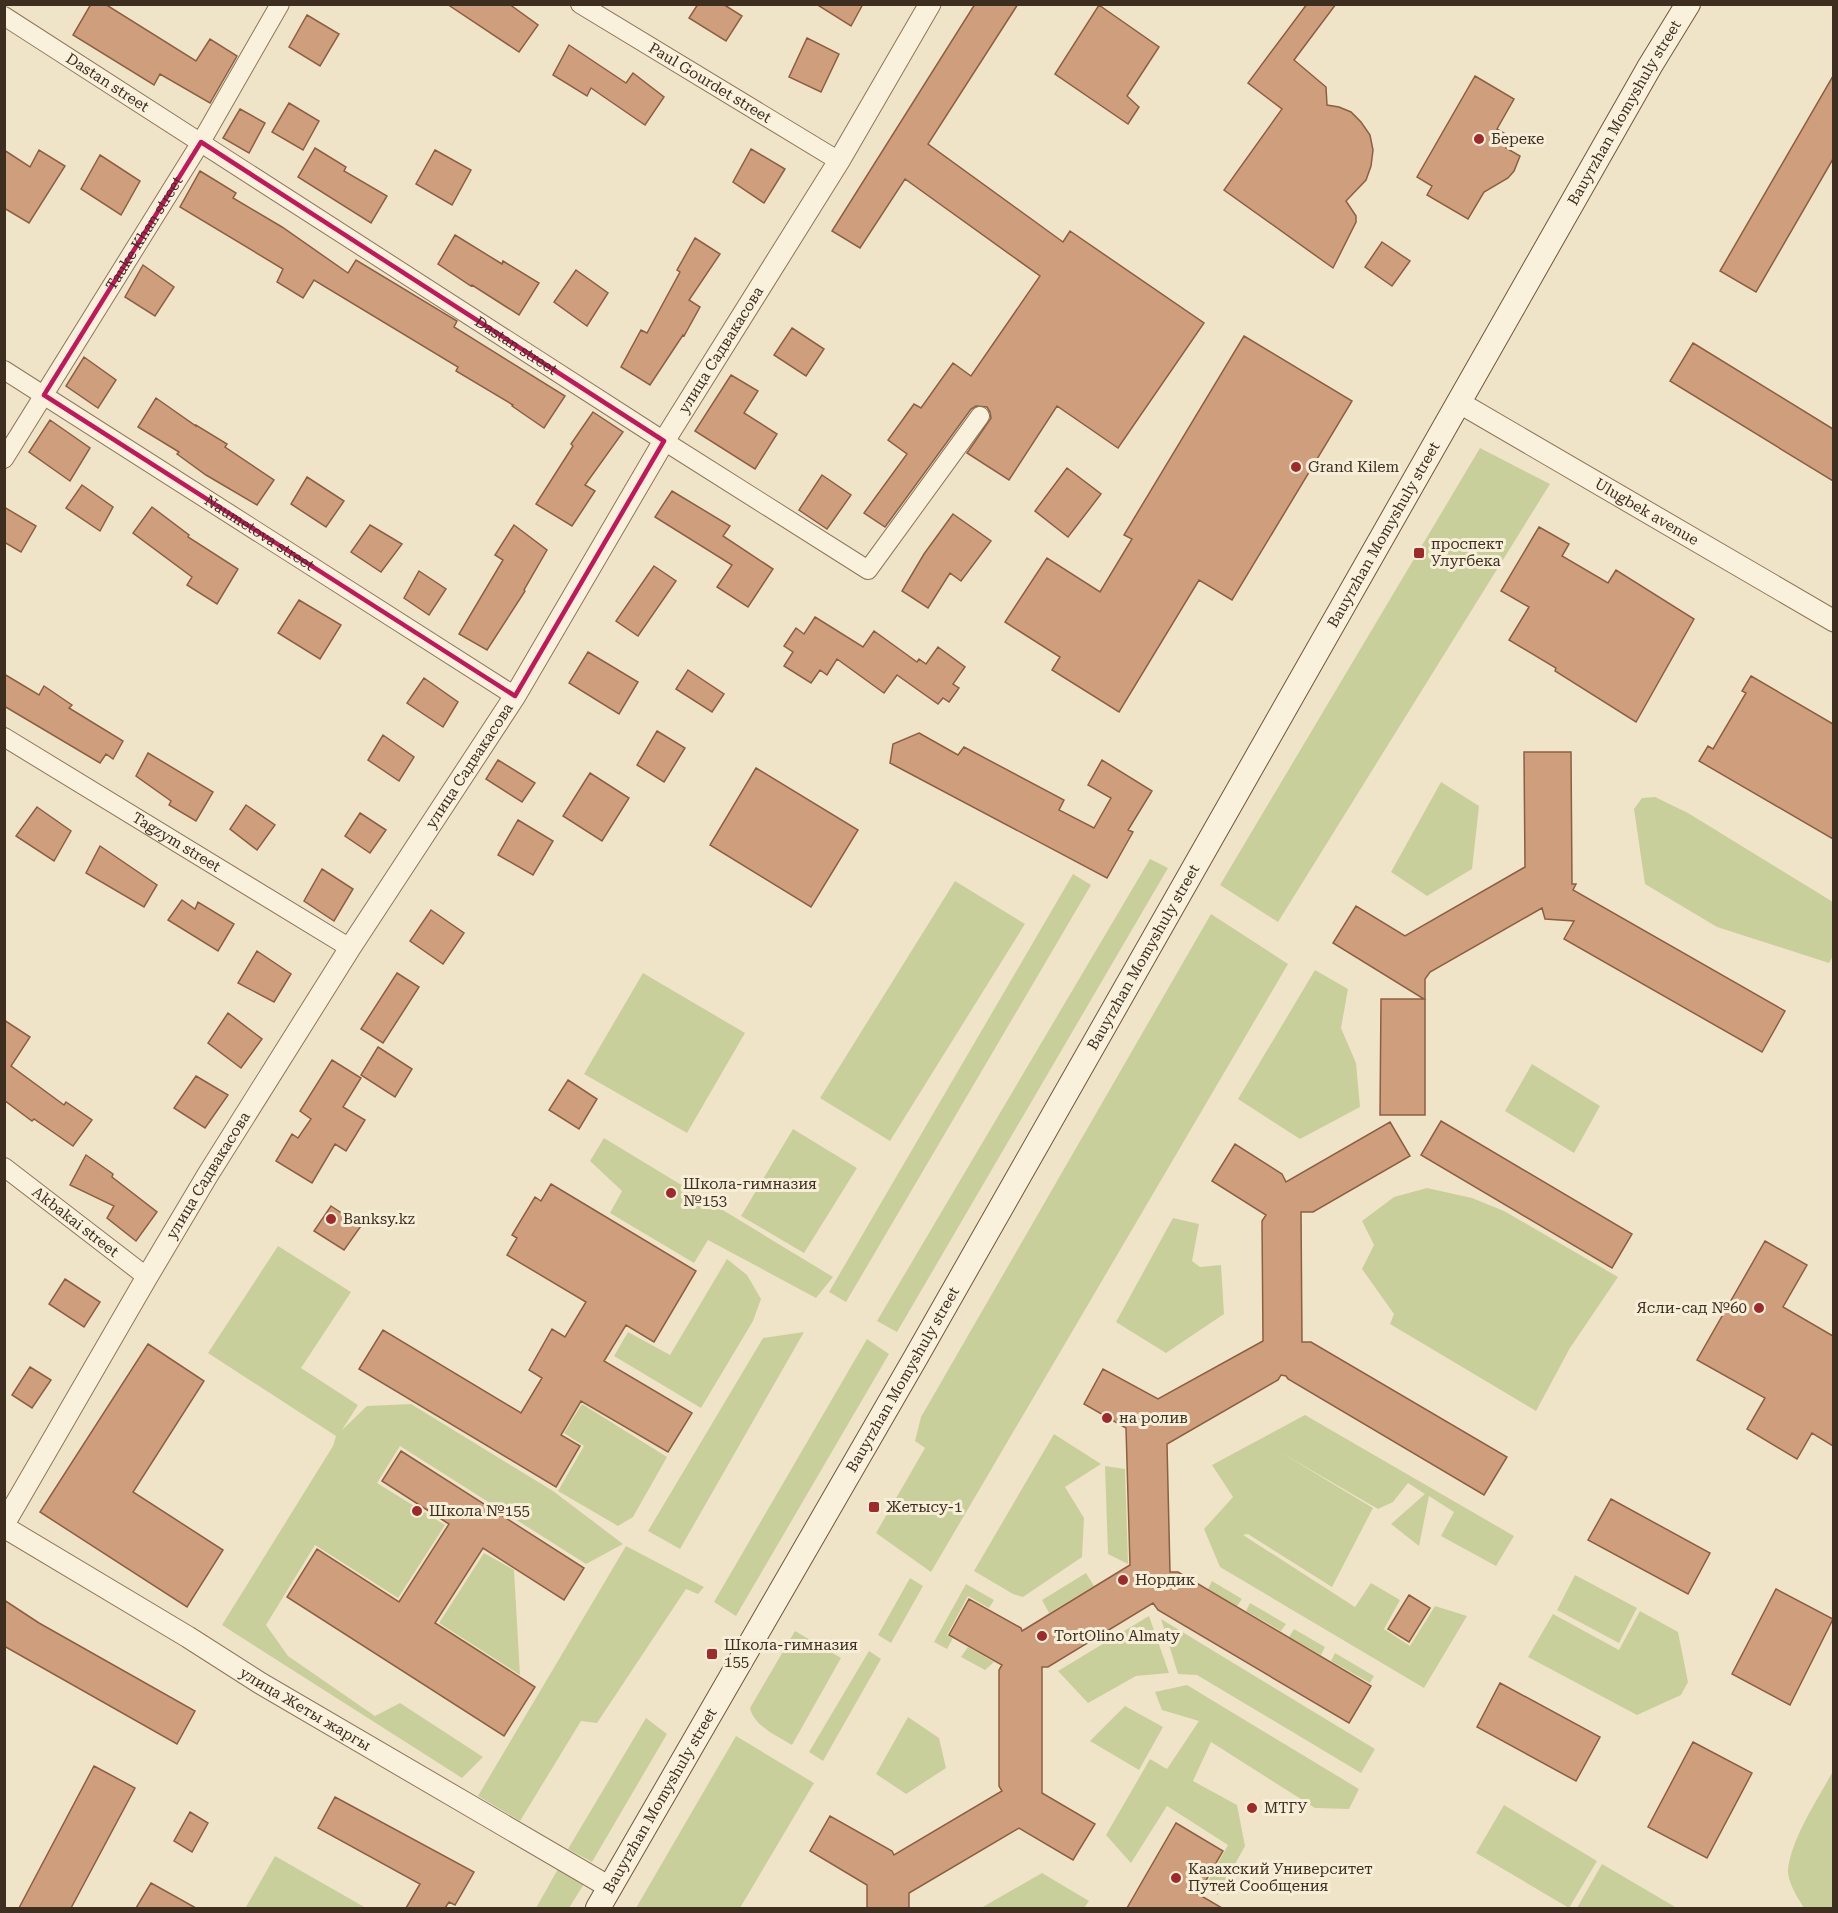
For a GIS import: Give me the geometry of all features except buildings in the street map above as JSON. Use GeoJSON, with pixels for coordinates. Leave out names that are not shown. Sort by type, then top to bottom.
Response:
{"type":"FeatureCollection","features":[{"type":"Feature","properties":{"kind":"main road","name":"Bauyrzhan Momyshuly street"},"geometry":{"type":"LineString","coordinates":[[598,1908],[911,1367],[1639,86],[1688,4]]}},
{"type":"Feature","properties":{"kind":"street","name":"Tauke Khan street"},"geometry":{"type":"LineString","coordinates":[[4,459],[201,142],[280,4]]}},
{"type":"Feature","properties":{"kind":"street","name":"Paul Gourdet street"},"geometry":{"type":"LineString","coordinates":[[580,4],[839,161]]}},
{"type":"Feature","properties":{"kind":"street","name":"улица Садвакасова"},"geometry":{"type":"LineString","coordinates":[[4,1526],[147,1277],[350,948],[515,696],[664,441],[839,161],[930,4]]}},
{"type":"Feature","properties":{"kind":"street","name":"Dastan street"},"geometry":{"type":"LineString","coordinates":[[4,16],[868,570],[980,416]]}},
{"type":"Feature","properties":{"kind":"street","name":"Naumetova street"},"geometry":{"type":"LineString","coordinates":[[4,370],[279,548],[515,696]]}},
{"type":"Feature","properties":{"kind":"street","name":"Ulugbek avenue"},"geometry":{"type":"LineString","coordinates":[[1460,403],[1833,621]]}},
{"type":"Feature","properties":{"kind":"street","name":"Tagzym street"},"geometry":{"type":"LineString","coordinates":[[4,737],[350,948]]}},
{"type":"Feature","properties":{"kind":"street","name":"Akbakai street"},"geometry":{"type":"LineString","coordinates":[[4,1167],[147,1277]]}},
{"type":"Feature","properties":{"kind":"street","name":"улица Жеты жаргы"},"geometry":{"type":"LineString","coordinates":[[4,1526],[260,1683],[611,1888]]}},
{"type":"Feature","properties":{"kind":"highlighted area"},"geometry":{"type":"Polygon","coordinates":[[[201,142],[664,441],[515,696],[44,395],[201,142]]]}},
{"type":"Feature","properties":{"kind":"green space"},"geometry":{"type":"Polygon","coordinates":[[[1480,448],[1550,484],[1278,922],[1220,885],[1480,448]]]}},
{"type":"Feature","properties":{"kind":"green space"},"geometry":{"type":"Polygon","coordinates":[[[1441,782],[1479,806],[1472,869],[1427,896],[1391,872],[1441,782]]]}},
{"type":"Feature","properties":{"kind":"green space"},"geometry":{"type":"Polygon","coordinates":[[[1655,797],[1688,813],[1833,902],[1833,956],[1829,963],[1717,927],[1645,884],[1634,809],[1642,798],[1655,797]]]}},
{"type":"Feature","properties":{"kind":"green space"},"geometry":{"type":"Polygon","coordinates":[[[1150,859],[1168,868],[897,1332],[877,1321],[1150,859]]]}},
{"type":"Feature","properties":{"kind":"green space"},"geometry":{"type":"Polygon","coordinates":[[[1073,874],[1091,885],[846,1302],[829,1292],[1073,874]]]}},
{"type":"Feature","properties":{"kind":"green space"},"geometry":{"type":"Polygon","coordinates":[[[955,881],[1025,924],[890,1141],[820,1098],[955,881]]]}},
{"type":"Feature","properties":{"kind":"green space"},"geometry":{"type":"Polygon","coordinates":[[[1211,914],[1288,964],[931,1572],[876,1533],[925,1448],[915,1441],[921,1417],[1211,914]]]}},
{"type":"Feature","properties":{"kind":"green space"},"geometry":{"type":"Polygon","coordinates":[[[1315,970],[1348,989],[1341,1028],[1356,1063],[1360,1107],[1300,1139],[1238,1099],[1315,970]]]}},
{"type":"Feature","properties":{"kind":"green space"},"geometry":{"type":"Polygon","coordinates":[[[643,973],[745,1033],[687,1133],[584,1074],[643,973]]]}},
{"type":"Feature","properties":{"kind":"green space"},"geometry":{"type":"Polygon","coordinates":[[[1532,1064],[1600,1106],[1574,1153],[1505,1111],[1532,1064]]]}},
{"type":"Feature","properties":{"kind":"green space"},"geometry":{"type":"Polygon","coordinates":[[[793,1129],[857,1168],[804,1253],[741,1216],[793,1129]]]}},
{"type":"Feature","properties":{"kind":"green space"},"geometry":{"type":"Polygon","coordinates":[[[604,1138],[833,1277],[816,1298],[708,1240],[694,1263],[610,1213],[622,1191],[590,1161],[604,1138]]]}},
{"type":"Feature","properties":{"kind":"green space"},"geometry":{"type":"Polygon","coordinates":[[[1427,1188],[1472,1198],[1504,1211],[1618,1277],[1570,1348],[1536,1411],[1390,1324],[1394,1314],[1362,1269],[1374,1245],[1362,1221],[1394,1197],[1427,1188]]]}},
{"type":"Feature","properties":{"kind":"green space"},"geometry":{"type":"Polygon","coordinates":[[[1173,1218],[1199,1224],[1192,1261],[1200,1267],[1221,1265],[1224,1314],[1166,1353],[1116,1322],[1173,1218]]]}},
{"type":"Feature","properties":{"kind":"green space"},"geometry":{"type":"Polygon","coordinates":[[[278,1246],[351,1292],[301,1368],[358,1405],[342,1430],[367,1406],[411,1404],[553,1491],[623,1544],[586,1564],[400,1446],[377,1483],[445,1525],[398,1598],[315,1545],[266,1625],[288,1656],[375,1716],[400,1703],[483,1757],[462,1778],[222,1625],[333,1446],[336,1436],[208,1353],[278,1246]]]}},
{"type":"Feature","properties":{"kind":"green space"},"geometry":{"type":"Polygon","coordinates":[[[727,1259],[747,1275],[761,1299],[753,1321],[701,1408],[614,1356],[628,1332],[670,1355],[727,1259]]]}},
{"type":"Feature","properties":{"kind":"green space"},"geometry":{"type":"Polygon","coordinates":[[[804,1332],[680,1549],[648,1531],[763,1338],[804,1332]]]}},
{"type":"Feature","properties":{"kind":"green space"},"geometry":{"type":"Polygon","coordinates":[[[867,1339],[889,1354],[736,1616],[714,1602],[867,1339]]]}},
{"type":"Feature","properties":{"kind":"green space"},"geometry":{"type":"Polygon","coordinates":[[[582,1404],[667,1457],[633,1517],[618,1526],[558,1491],[584,1446],[564,1433],[582,1404]]]}},
{"type":"Feature","properties":{"kind":"green space"},"geometry":{"type":"Polygon","coordinates":[[[1305,1415],[1514,1536],[1496,1566],[1441,1536],[1454,1512],[1429,1496],[1419,1546],[1391,1524],[1425,1494],[1408,1483],[1393,1502],[1378,1509],[1280,1452],[1373,1508],[1332,1587],[1248,1534],[1243,1535],[1355,1607],[1371,1583],[1400,1600],[1384,1629],[1410,1646],[1435,1606],[1467,1616],[1424,1688],[1220,1567],[1204,1529],[1233,1497],[1212,1465],[1305,1415]]]}},
{"type":"Feature","properties":{"kind":"green space"},"geometry":{"type":"Polygon","coordinates":[[[1054,1434],[1101,1464],[1065,1487],[1084,1518],[1082,1557],[1023,1597],[1013,1594],[974,1571],[1054,1434]]]}},
{"type":"Feature","properties":{"kind":"green space"},"geometry":{"type":"Polygon","coordinates":[[[1105,1466],[1125,1469],[1128,1564],[1108,1554],[1105,1466]]]}},
{"type":"Feature","properties":{"kind":"green space"},"geometry":{"type":"Polygon","coordinates":[[[626,1546],[704,1587],[698,1594],[686,1589],[597,1723],[581,1721],[520,1821],[478,1796],[626,1546]]]}},
{"type":"Feature","properties":{"kind":"green space"},"geometry":{"type":"Polygon","coordinates":[[[484,1553],[514,1570],[520,1675],[439,1623],[484,1553]]]}},
{"type":"Feature","properties":{"kind":"green space"},"geometry":{"type":"Polygon","coordinates":[[[1086,1573],[1094,1586],[1049,1613],[1042,1600],[1086,1573]]]}},
{"type":"Feature","properties":{"kind":"green space"},"geometry":{"type":"Polygon","coordinates":[[[1575,1575],[1637,1608],[1619,1643],[1557,1610],[1575,1575]]]}},
{"type":"Feature","properties":{"kind":"green space"},"geometry":{"type":"Polygon","coordinates":[[[910,1578],[923,1586],[891,1643],[878,1635],[910,1578]]]}},
{"type":"Feature","properties":{"kind":"green space"},"geometry":{"type":"Polygon","coordinates":[[[1212,1581],[1242,1599],[1237,1606],[1208,1589],[1212,1581]]]}},
{"type":"Feature","properties":{"kind":"green space"},"geometry":{"type":"Polygon","coordinates":[[[966,1584],[994,1600],[989,1608],[968,1596],[947,1635],[953,1638],[947,1649],[934,1642],[966,1584]]]}},
{"type":"Feature","properties":{"kind":"green space"},"geometry":{"type":"Polygon","coordinates":[[[1250,1603],[1286,1624],[1281,1631],[1246,1611],[1250,1603]]]}},
{"type":"Feature","properties":{"kind":"green space"},"geometry":{"type":"Polygon","coordinates":[[[1640,1611],[1678,1632],[1688,1682],[1681,1695],[1637,1715],[1528,1657],[1553,1614],[1619,1650],[1640,1611]]]}},
{"type":"Feature","properties":{"kind":"green space"},"geometry":{"type":"Polygon","coordinates":[[[1149,1616],[1169,1673],[1136,1676],[1088,1703],[1058,1671],[1149,1616]]]}},
{"type":"Feature","properties":{"kind":"green space"},"geometry":{"type":"Polygon","coordinates":[[[1161,1619],[1375,1749],[1361,1773],[1197,1675],[1178,1674],[1161,1619]]]}},
{"type":"Feature","properties":{"kind":"green space"},"geometry":{"type":"Polygon","coordinates":[[[1294,1629],[1325,1647],[1321,1655],[1289,1637],[1294,1629]]]}},
{"type":"Feature","properties":{"kind":"green space"},"geometry":{"type":"Polygon","coordinates":[[[795,1631],[841,1658],[792,1745],[761,1725],[750,1708],[795,1631]]]}},
{"type":"Feature","properties":{"kind":"green space"},"geometry":{"type":"Polygon","coordinates":[[[968,1647],[994,1662],[985,1670],[961,1657],[968,1647]]]}},
{"type":"Feature","properties":{"kind":"green space"},"geometry":{"type":"Polygon","coordinates":[[[869,1651],[881,1659],[823,1761],[809,1752],[869,1651]]]}},
{"type":"Feature","properties":{"kind":"green space"},"geometry":{"type":"Polygon","coordinates":[[[1335,1653],[1374,1676],[1370,1683],[1331,1661],[1335,1653]]]}},
{"type":"Feature","properties":{"kind":"green space"},"geometry":{"type":"Polygon","coordinates":[[[1187,1685],[1359,1789],[1349,1809],[1315,1808],[1211,1742],[1193,1781],[1237,1805],[1245,1846],[1218,1895],[1204,1888],[1228,1845],[1167,1806],[1131,1863],[1106,1835],[1150,1759],[1167,1769],[1199,1721],[1162,1710],[1155,1692],[1187,1685]]]}},
{"type":"Feature","properties":{"kind":"green space"},"geometry":{"type":"Polygon","coordinates":[[[1125,1706],[1163,1727],[1139,1770],[1090,1741],[1125,1706]]]}},
{"type":"Feature","properties":{"kind":"green space"},"geometry":{"type":"Polygon","coordinates":[[[908,1717],[939,1738],[946,1768],[906,1794],[876,1774],[908,1717]]]}},
{"type":"Feature","properties":{"kind":"green space"},"geometry":{"type":"Polygon","coordinates":[[[646,1718],[667,1734],[592,1862],[568,1849],[646,1718]]]}},
{"type":"Feature","properties":{"kind":"green space"},"geometry":{"type":"Polygon","coordinates":[[[736,1736],[814,1783],[740,1908],[636,1908],[736,1736]]]}},
{"type":"Feature","properties":{"kind":"green space"},"geometry":{"type":"Polygon","coordinates":[[[1833,1771],[1833,1908],[1804,1908],[1789,1879],[1790,1857],[1806,1818],[1833,1771]]]}},
{"type":"Feature","properties":{"kind":"green space"},"geometry":{"type":"Polygon","coordinates":[[[1504,1805],[1597,1861],[1569,1908],[1476,1853],[1504,1805]]]}},
{"type":"Feature","properties":{"kind":"green space"},"geometry":{"type":"Polygon","coordinates":[[[275,1856],[366,1908],[246,1907],[275,1856]]]}},
{"type":"Feature","properties":{"kind":"green space"},"geometry":{"type":"Polygon","coordinates":[[[1602,1864],[1677,1908],[1577,1908],[1602,1864]]]}},
{"type":"Feature","properties":{"kind":"green space"},"geometry":{"type":"Polygon","coordinates":[[[558,1869],[584,1884],[569,1908],[536,1908],[558,1869]]]}},
{"type":"Feature","properties":{"kind":"green space"},"geometry":{"type":"Polygon","coordinates":[[[1042,1873],[1089,1901],[1084,1908],[981,1908],[1042,1873]]]}},
{"type":"Feature","properties":{"kind":"place","name":"Береке"},"geometry":{"type":"Point","coordinates":[1479,139]}},
{"type":"Feature","properties":{"kind":"place","name":"Grand Kilem"},"geometry":{"type":"Point","coordinates":[1296,467]}},
{"type":"Feature","properties":{"kind":"place","name":"проспект Улугбека"},"geometry":{"type":"Point","coordinates":[1419,553]}},
{"type":"Feature","properties":{"kind":"place","name":"Школа-гимназия №153"},"geometry":{"type":"Point","coordinates":[671,1193]}},
{"type":"Feature","properties":{"kind":"place","name":"Banksy.kz"},"geometry":{"type":"Point","coordinates":[331,1219]}},
{"type":"Feature","properties":{"kind":"place","name":"Ясли-сад №60"},"geometry":{"type":"Point","coordinates":[1759,1308]}},
{"type":"Feature","properties":{"kind":"place","name":"на ролив"},"geometry":{"type":"Point","coordinates":[1107,1418]}},
{"type":"Feature","properties":{"kind":"place","name":"Жетысу-1"},"geometry":{"type":"Point","coordinates":[874,1507]}},
{"type":"Feature","properties":{"kind":"place","name":"Школа №155"},"geometry":{"type":"Point","coordinates":[417,1511]}},
{"type":"Feature","properties":{"kind":"place","name":"Нордик"},"geometry":{"type":"Point","coordinates":[1123,1580]}},
{"type":"Feature","properties":{"kind":"place","name":"TortOlino Almaty"},"geometry":{"type":"Point","coordinates":[1042,1636]}},
{"type":"Feature","properties":{"kind":"place","name":"Школа-гимназия 155"},"geometry":{"type":"Point","coordinates":[712,1654]}},
{"type":"Feature","properties":{"kind":"place","name":"МТГУ"},"geometry":{"type":"Point","coordinates":[1252,1808]}},
{"type":"Feature","properties":{"kind":"place","name":"Казахский Университет Путей Сообщения"},"geometry":{"type":"Point","coordinates":[1176,1878]}}]}
